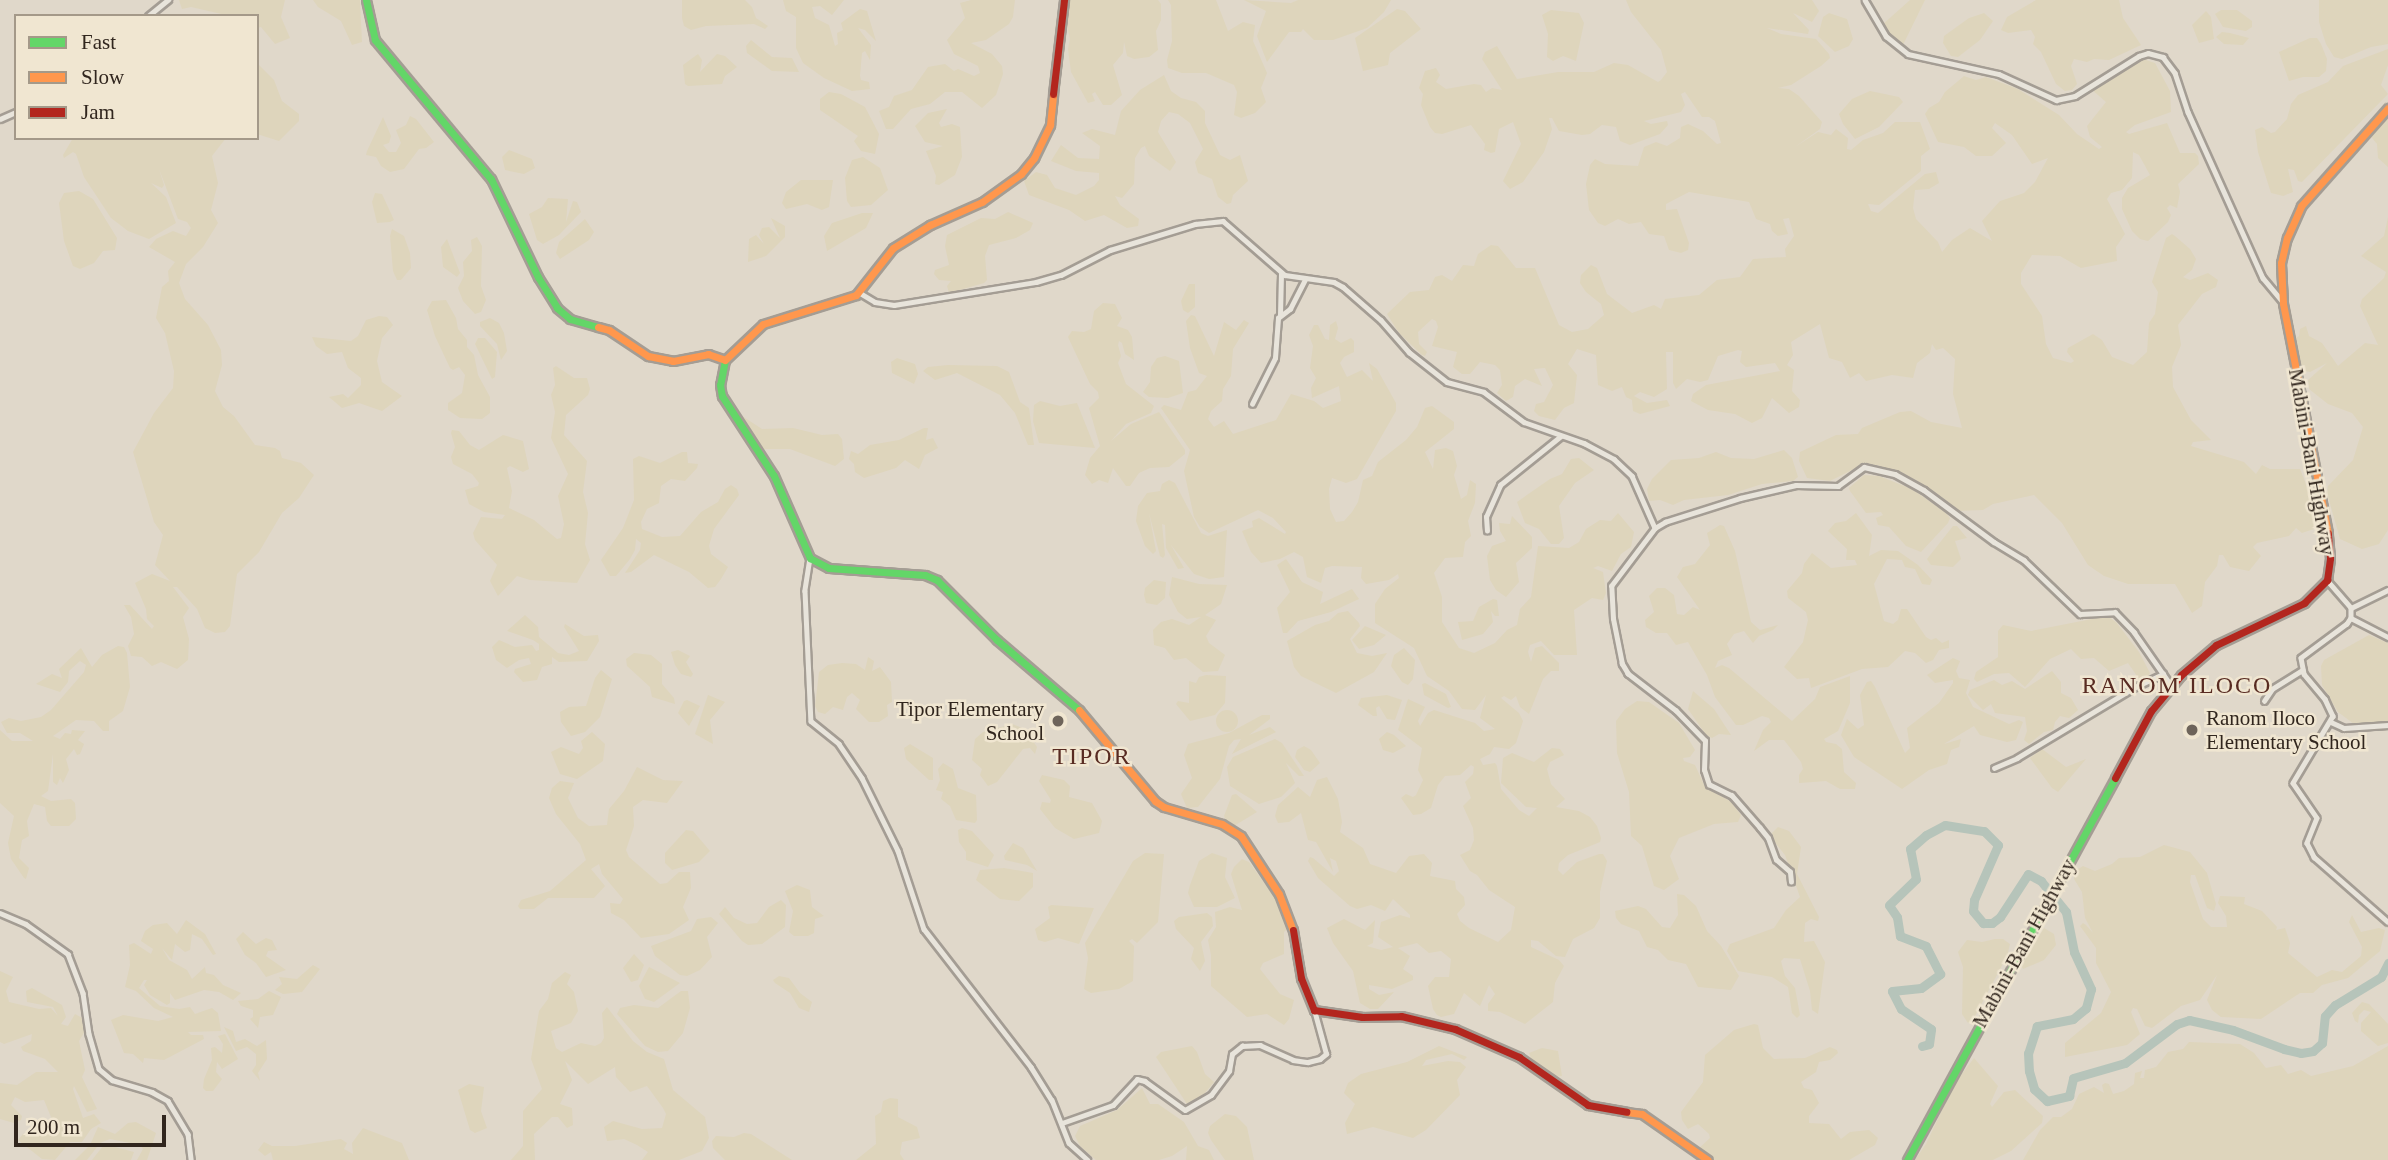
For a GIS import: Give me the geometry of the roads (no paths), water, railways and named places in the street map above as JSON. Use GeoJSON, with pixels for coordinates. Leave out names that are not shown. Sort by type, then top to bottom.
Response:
{"type":"FeatureCollection","features":[{"type":"Feature","properties":{"kind":"street"},"geometry":{"type":"LineString","coordinates":[[150,14],[168,0]]}},
{"type":"Feature","properties":{"kind":"street"},"geometry":{"type":"LineString","coordinates":[[366,0],[375,40],[491,179],[507,207],[538,277],[557,308],[570,319],[609,330],[648,356],[673,361],[708,354],[725,360]]}},
{"type":"Feature","properties":{"kind":"street"},"geometry":{"type":"LineString","coordinates":[[1064,0],[1054,109],[1034,158],[1021,174],[990,197],[930,225],[893,248],[875,268],[860,293],[763,324],[747,335],[725,360],[720,385],[722,396],[774,476],[810,558],[805,591],[811,721],[839,744],[862,778],[898,851],[924,929],[1031,1067],[1052,1100],[1069,1143],[1088,1160]]}},
{"type":"Feature","properties":{"kind":"street"},"geometry":{"type":"LineString","coordinates":[[1865,0],[1891,42],[1909,54],[1999,74],[2056,100],[2075,96],[2139,56],[2148,53],[2162,57],[2175,73],[2188,112],[2263,278],[2283,303]]}},
{"type":"Feature","properties":{"kind":"street","name":"Mabini-Bani Highway"},"geometry":{"type":"LineString","coordinates":[[1907,1160],[2127,751],[2171,684],[2216,645],[2304,603],[2328,580],[2330,558],[2327,528],[2283,303],[2281,263],[2292,220],[2307,197],[2388,108]]}},
{"type":"Feature","properties":{"kind":"street"},"geometry":{"type":"LineString","coordinates":[[860,293],[875,302],[894,305],[1036,282],[1061,275],[1110,250],[1209,220],[1223,220],[1281,272],[1305,279],[1334,282],[1343,287],[1381,320],[1409,352],[1447,382],[1484,393],[1524,422],[1603,451],[1626,468],[1639,487],[1655,528]]}},
{"type":"Feature","properties":{"kind":"street"},"geometry":{"type":"LineString","coordinates":[[1252,404],[1275,358],[1281,272]]}},
{"type":"Feature","properties":{"kind":"street"},"geometry":{"type":"LineString","coordinates":[[1280,315],[1290,309],[1305,279]]}},
{"type":"Feature","properties":{"kind":"street"},"geometry":{"type":"LineString","coordinates":[[1487,531],[1486,517],[1500,485],[1562,436]]}},
{"type":"Feature","properties":{"kind":"street"},"geometry":{"type":"LineString","coordinates":[[1791,882],[1790,872],[1776,860],[1768,838],[1760,828],[1732,796],[1709,785],[1704,770],[1704,738],[1676,711],[1629,674],[1622,664],[1613,619],[1611,586],[1655,528],[1694,511],[1796,485],[1838,486],[1861,468],[1895,474],[1924,490],[1994,542],[2024,560],[2080,614],[2115,612],[2134,632],[2171,684]]}},
{"type":"Feature","properties":{"kind":"street"},"geometry":{"type":"LineString","coordinates":[[810,558],[829,568],[925,575],[937,580],[997,640],[1072,701],[1155,801],[1164,807],[1222,824],[1241,836],[1279,894],[1293,928],[1301,978],[1314,1010],[1326,1054],[1320,1059],[1308,1062],[1293,1060],[1259,1045],[1242,1046],[1232,1054],[1229,1071],[1211,1095],[1185,1110],[1151,1085],[1137,1079],[1113,1105],[1062,1123]]}},
{"type":"Feature","properties":{"kind":"street"},"geometry":{"type":"LineString","coordinates":[[2328,580],[2351,608],[2351,618],[2347,624],[2303,654],[2302,670],[2330,707],[2331,722],[2293,779],[2294,788],[2313,809],[2317,818],[2307,846],[2321,865],[2388,922]]}},
{"type":"Feature","properties":{"kind":"street"},"geometry":{"type":"LineString","coordinates":[[2351,608],[2388,590]]}},
{"type":"Feature","properties":{"kind":"street"},"geometry":{"type":"LineString","coordinates":[[2351,618],[2388,637]]}},
{"type":"Feature","properties":{"kind":"street"},"geometry":{"type":"LineString","coordinates":[[2264,701],[2272,689],[2302,670]]}},
{"type":"Feature","properties":{"kind":"street"},"geometry":{"type":"LineString","coordinates":[[1994,768],[2017,758],[2135,687],[2163,674]]}},
{"type":"Feature","properties":{"kind":"street"},"geometry":{"type":"LineString","coordinates":[[2331,722],[2344,728],[2388,725]]}},
{"type":"Feature","properties":{"kind":"street"},"geometry":{"type":"LineString","coordinates":[[0,913],[26,924],[68,954],[83,993],[89,1034],[99,1069],[116,1083],[152,1093],[168,1101],[188,1134],[191,1160]]}},
{"type":"Feature","properties":{"kind":"street"},"geometry":{"type":"LineString","coordinates":[[1314,1010],[1362,1017],[1401,1016],[1455,1029],[1519,1057],[1588,1105],[1604,1111],[1642,1114],[1708,1160]]}},
{"type":"Feature","properties":{"kind":"waterway"},"geometry":{"type":"LineString","coordinates":[[1922,1046],[1929,1044],[1931,1029],[1901,1009],[1892,991],[1921,988],[1940,974],[1926,946],[1900,936],[1897,917],[1889,905],[1916,879],[1910,849],[1926,835],[1945,825],[1984,831],[1998,845],[1974,900],[1973,911],[1983,923],[1992,923],[2000,917],[2028,874],[2041,881],[2066,912],[2074,952],[2091,989],[2086,1008],[2073,1019],[2037,1026],[2028,1053],[2029,1071],[2034,1089],[2047,1101],[2069,1096],[2073,1078],[2125,1063],[2177,1024],[2189,1020],[2233,1030],[2284,1049],[2301,1053],[2313,1051],[2322,1043],[2325,1016],[2335,1005],[2381,977],[2388,963]]}},
{"type":"Feature","properties":{"kind":"place","name":"Tipor Elementary School"},"geometry":{"type":"Point","coordinates":[1058,721]}},
{"type":"Feature","properties":{"kind":"place","name":"Ranom Iloco Elementary School"},"geometry":{"type":"Point","coordinates":[2192,730]}},
{"type":"Feature","properties":{"kind":"district","name":"RANOM ILOCO"},"geometry":{"type":"Point","coordinates":[2177,686]}},
{"type":"Feature","properties":{"kind":"district","name":"TIPOR"},"geometry":{"type":"Point","coordinates":[1092,757]}}]}
